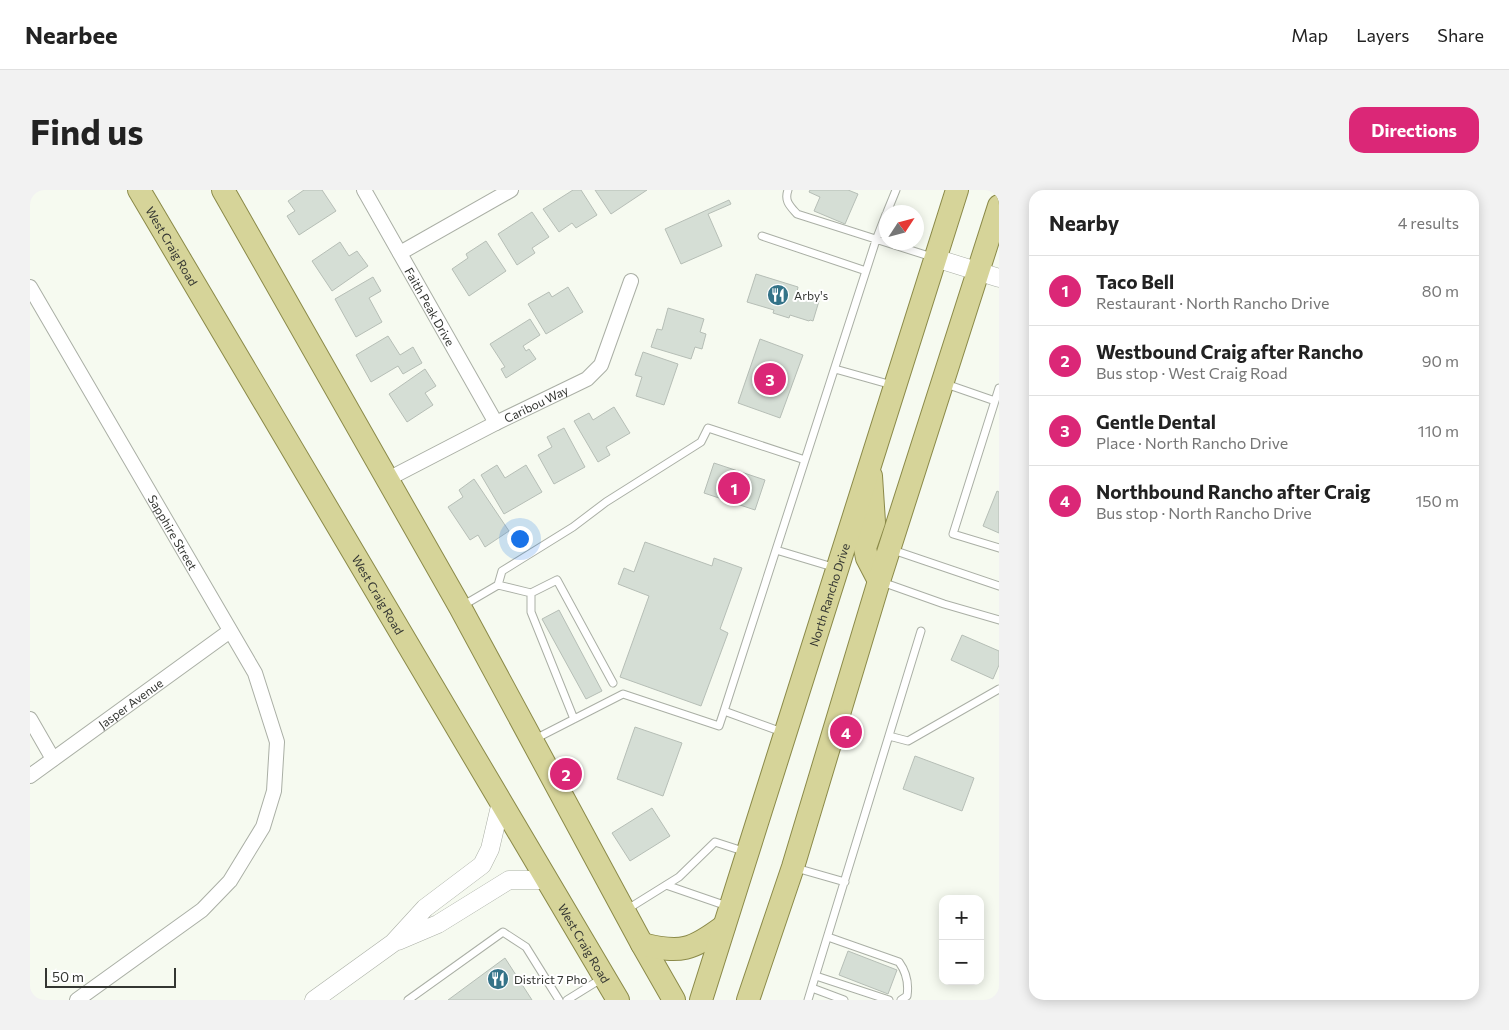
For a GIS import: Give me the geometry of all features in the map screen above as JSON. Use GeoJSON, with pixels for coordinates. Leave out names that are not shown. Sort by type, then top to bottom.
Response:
{"type":"FeatureCollection","features":[{"type":"Feature","properties":{"kind":"main road","name":"West Craig Road"},"geometry":{"type":"LineString","coordinates":[[139,190],[618,1000]]}},
{"type":"Feature","properties":{"kind":"main road"},"geometry":{"type":"LineString","coordinates":[[223,190],[460,607],[674,1000]]}},
{"type":"Feature","properties":{"kind":"main road","name":"North Rancho Drive"},"geometry":{"type":"LineString","coordinates":[[701,1000],[957,190]]}},
{"type":"Feature","properties":{"kind":"main road"},"geometry":{"type":"LineString","coordinates":[[748,1000],[793,867],[879,581],[943,384],[989,274],[999,206]]}},
{"type":"Feature","properties":{"kind":"main road"},"geometry":{"type":"LineString","coordinates":[[870,462],[874,522],[865,548],[867,558],[879,581]]}},
{"type":"Feature","properties":{"kind":"main road"},"geometry":{"type":"LineString","coordinates":[[642,944],[662,949],[679,950],[695,946],[727,917]]}},
{"type":"Feature","properties":{"kind":"street","name":"Faith Peak Drive"},"geometry":{"type":"LineString","coordinates":[[364,190],[496,423]]}},
{"type":"Feature","properties":{"kind":"street"},"geometry":{"type":"LineString","coordinates":[[400,254],[511,190]]}},
{"type":"Feature","properties":{"kind":"street"},"geometry":{"type":"LineString","coordinates":[[935,258],[989,274]]}},
{"type":"Feature","properties":{"kind":"street","name":"Caribou Way"},"geometry":{"type":"LineString","coordinates":[[388,479],[587,378],[601,365],[631,281]]}},
{"type":"Feature","properties":{"kind":"street","name":"Sapphire Street"},"geometry":{"type":"LineString","coordinates":[[30,287],[255,673],[277,742],[274,791],[263,827],[230,881],[202,910],[77,1000]]}},
{"type":"Feature","properties":{"kind":"street","name":"Jasper Avenue"},"geometry":{"type":"LineString","coordinates":[[30,776],[230,631]]}},
{"type":"Feature","properties":{"kind":"street"},"geometry":{"type":"LineString","coordinates":[[30,719],[53,759]]}},
{"type":"Feature","properties":{"kind":"street"},"geometry":{"type":"LineString","coordinates":[[314,1000],[393,943],[425,908],[482,865],[490,849],[501,802]]}},
{"type":"Feature","properties":{"kind":"street"},"geometry":{"type":"LineString","coordinates":[[393,943],[438,924],[509,880],[547,880]]}},
{"type":"Feature","properties":{"kind":"lane"},"geometry":{"type":"LineString","coordinates":[[788,190],[786,195],[787,204],[797,214],[935,258]]}},
{"type":"Feature","properties":{"kind":"lane"},"geometry":{"type":"LineString","coordinates":[[890,205],[896,190]]}},
{"type":"Feature","properties":{"kind":"lane"},"geometry":{"type":"LineString","coordinates":[[532,741],[623,694],[719,726],[879,233]]}},
{"type":"Feature","properties":{"kind":"lane"},"geometry":{"type":"LineString","coordinates":[[762,236],[866,271]]}},
{"type":"Feature","properties":{"kind":"lane"},"geometry":{"type":"LineString","coordinates":[[834,369],[895,386]]}},
{"type":"Feature","properties":{"kind":"lane"},"geometry":{"type":"LineString","coordinates":[[943,384],[995,401]]}},
{"type":"Feature","properties":{"kind":"lane"},"geometry":{"type":"LineString","coordinates":[[999,388],[953,534],[999,548]]}},
{"type":"Feature","properties":{"kind":"lane"},"geometry":{"type":"LineString","coordinates":[[498,585],[502,571],[573,527],[606,502],[701,442],[708,428],[805,460]]}},
{"type":"Feature","properties":{"kind":"lane"},"geometry":{"type":"LineString","coordinates":[[890,549],[999,586]]}},
{"type":"Feature","properties":{"kind":"lane"},"geometry":{"type":"LineString","coordinates":[[776,550],[837,568]]}},
{"type":"Feature","properties":{"kind":"lane"},"geometry":{"type":"LineString","coordinates":[[460,607],[498,585],[531,593],[557,580],[613,684]]}},
{"type":"Feature","properties":{"kind":"lane"},"geometry":{"type":"LineString","coordinates":[[879,581],[944,604],[999,620]]}},
{"type":"Feature","properties":{"kind":"lane"},"geometry":{"type":"LineString","coordinates":[[531,593],[531,612],[574,719]]}},
{"type":"Feature","properties":{"kind":"lane"},"geometry":{"type":"LineString","coordinates":[[808,1000],[921,631]]}},
{"type":"Feature","properties":{"kind":"lane"},"geometry":{"type":"LineString","coordinates":[[889,736],[908,741],[999,689]]}},
{"type":"Feature","properties":{"kind":"lane"},"geometry":{"type":"LineString","coordinates":[[724,712],[786,733]]}},
{"type":"Feature","properties":{"kind":"lane"},"geometry":{"type":"LineString","coordinates":[[624,911],[686,871],[715,842],[748,852]]}},
{"type":"Feature","properties":{"kind":"lane"},"geometry":{"type":"LineString","coordinates":[[793,867],[845,882]]}},
{"type":"Feature","properties":{"kind":"lane"},"geometry":{"type":"LineString","coordinates":[[666,885],[727,917]]}},
{"type":"Feature","properties":{"kind":"lane"},"geometry":{"type":"LineString","coordinates":[[408,1000],[503,932],[526,947],[559,1000]]}},
{"type":"Feature","properties":{"kind":"lane"},"geometry":{"type":"LineString","coordinates":[[828,937],[899,962],[905,970],[908,986],[907,996],[900,1000]]}},
{"type":"Feature","properties":{"kind":"lane"},"geometry":{"type":"LineString","coordinates":[[816,976],[889,1000]]}},
{"type":"Feature","properties":{"kind":"lane"},"geometry":{"type":"LineString","coordinates":[[567,1000],[604,977]]}},
{"type":"Feature","properties":{"kind":"lane"},"geometry":{"type":"LineString","coordinates":[[812,988],[844,1000]]}},
{"type":"Feature","properties":{"kind":"building"},"geometry":{"type":"Polygon","coordinates":[[[304,190],[322,190],[336,211],[299,235],[287,216],[295,211],[288,201],[304,190]]]}},
{"type":"Feature","properties":{"kind":"building"},"geometry":{"type":"Polygon","coordinates":[[[573,190],[581,190],[597,215],[576,228],[572,223],[559,232],[543,209],[573,190]]]}},
{"type":"Feature","properties":{"kind":"building"},"geometry":{"type":"Polygon","coordinates":[[[595,190],[647,190],[611,214],[595,190]]]}},
{"type":"Feature","properties":{"kind":"building"},"geometry":{"type":"Polygon","coordinates":[[[810,190],[848,190],[858,194],[845,224],[814,211],[820,197],[809,192],[810,190]]]}},
{"type":"Feature","properties":{"kind":"building"},"geometry":{"type":"Polygon","coordinates":[[[729,200],[731,204],[708,214],[722,246],[681,264],[665,229],[729,200]]]}},
{"type":"Feature","properties":{"kind":"building"},"geometry":{"type":"Polygon","coordinates":[[[532,212],[549,237],[532,248],[535,253],[517,265],[498,234],[532,212]]]}},
{"type":"Feature","properties":{"kind":"building"},"geometry":{"type":"Polygon","coordinates":[[[486,241],[506,271],[469,296],[452,269],[468,258],[466,254],[486,241]]]}},
{"type":"Feature","properties":{"kind":"building"},"geometry":{"type":"Polygon","coordinates":[[[340,242],[349,256],[357,251],[368,266],[332,291],[312,261],[340,242]]]}},
{"type":"Feature","properties":{"kind":"building","name":"Arby's"},"geometry":{"type":"Polygon","coordinates":[[[756,274],[798,287],[797,292],[817,298],[817,301],[819,301],[813,321],[790,315],[789,318],[773,313],[774,310],[747,302],[756,274]]]}},
{"type":"Feature","properties":{"kind":"building"},"geometry":{"type":"Polygon","coordinates":[[[373,277],[381,291],[369,298],[382,322],[356,337],[335,299],[373,277]]]}},
{"type":"Feature","properties":{"kind":"building"},"geometry":{"type":"Polygon","coordinates":[[[568,287],[583,312],[546,334],[528,304],[549,292],[552,297],[568,287]]]}},
{"type":"Feature","properties":{"kind":"building"},"geometry":{"type":"Polygon","coordinates":[[[668,308],[704,319],[700,332],[706,334],[702,349],[695,347],[691,359],[651,347],[657,329],[662,330],[668,308]]]}},
{"type":"Feature","properties":{"kind":"building"},"geometry":{"type":"Polygon","coordinates":[[[530,319],[540,335],[523,346],[526,351],[529,349],[536,359],[506,378],[501,369],[505,367],[490,344],[530,319]]]}},
{"type":"Feature","properties":{"kind":"building"},"geometry":{"type":"Polygon","coordinates":[[[388,336],[400,355],[413,347],[422,363],[403,374],[398,366],[371,382],[356,355],[388,336]]]}},
{"type":"Feature","properties":{"kind":"building"},"geometry":{"type":"Polygon","coordinates":[[[760,339],[803,355],[780,418],[738,403],[760,339]]]}},
{"type":"Feature","properties":{"kind":"building"},"geometry":{"type":"Polygon","coordinates":[[[643,352],[678,364],[664,405],[636,396],[642,377],[635,375],[643,352]]]}},
{"type":"Feature","properties":{"kind":"building"},"geometry":{"type":"Polygon","coordinates":[[[425,369],[436,386],[425,393],[433,405],[407,422],[389,394],[425,369]]]}},
{"type":"Feature","properties":{"kind":"building"},"geometry":{"type":"Polygon","coordinates":[[[614,407],[630,433],[606,447],[610,455],[598,462],[574,421],[589,413],[593,420],[614,407]]]}},
{"type":"Feature","properties":{"kind":"building"},"geometry":{"type":"Polygon","coordinates":[[[564,428],[585,467],[554,484],[538,455],[552,447],[547,437],[564,428]]]}},
{"type":"Feature","properties":{"kind":"building"},"geometry":{"type":"Polygon","coordinates":[[[714,463],[765,480],[755,510],[704,493],[714,463]]]}},
{"type":"Feature","properties":{"kind":"building"},"geometry":{"type":"Polygon","coordinates":[[[497,465],[505,478],[526,465],[542,492],[504,514],[481,475],[497,465]]]}},
{"type":"Feature","properties":{"kind":"building"},"geometry":{"type":"Polygon","coordinates":[[[474,479],[509,531],[485,547],[478,535],[470,540],[448,507],[463,497],[459,490],[474,479]]]}},
{"type":"Feature","properties":{"kind":"building"},"geometry":{"type":"Polygon","coordinates":[[[997,491],[999,492],[999,533],[983,526],[997,491]]]}},
{"type":"Feature","properties":{"kind":"building"},"geometry":{"type":"Polygon","coordinates":[[[645,542],[712,566],[714,558],[742,568],[720,629],[728,633],[701,706],[620,677],[649,596],[618,584],[624,568],[634,572],[645,542]]]}},
{"type":"Feature","properties":{"kind":"building"},"geometry":{"type":"Polygon","coordinates":[[[559,610],[602,691],[586,699],[542,619],[559,610]]]}},
{"type":"Feature","properties":{"kind":"building"},"geometry":{"type":"Polygon","coordinates":[[[962,635],[999,651],[999,665],[993,679],[951,660],[962,635]]]}},
{"type":"Feature","properties":{"kind":"building"},"geometry":{"type":"Polygon","coordinates":[[[635,727],[682,743],[663,796],[617,779],[635,727]]]}},
{"type":"Feature","properties":{"kind":"building"},"geometry":{"type":"Polygon","coordinates":[[[915,756],[974,778],[962,811],[903,789],[915,756]]]}},
{"type":"Feature","properties":{"kind":"building"},"geometry":{"type":"Polygon","coordinates":[[[652,808],[670,836],[630,861],[612,833],[652,808]]]}},
{"type":"Feature","properties":{"kind":"building"},"geometry":{"type":"Polygon","coordinates":[[[848,951],[897,970],[888,994],[839,975],[848,951]]]}},
{"type":"Feature","properties":{"kind":"building","name":"District 7 Pho"},"geometry":{"type":"Polygon","coordinates":[[[505,958],[532,1000],[448,1000],[505,958]]]}},
{"type":"Feature","properties":{"kind":"place","name":"Arby's"},"geometry":{"type":"Point","coordinates":[778,295]}},
{"type":"Feature","properties":{"kind":"place","name":"Gentle Dental"},"geometry":{"type":"Point","coordinates":[770,379]}},
{"type":"Feature","properties":{"kind":"place","name":"Taco Bell"},"geometry":{"type":"Point","coordinates":[734,488]}},
{"type":"Feature","properties":{"kind":"place","name":"Northbound Rancho after Craig"},"geometry":{"type":"Point","coordinates":[846,732]}},
{"type":"Feature","properties":{"kind":"place","name":"Westbound Craig after Rancho"},"geometry":{"type":"Point","coordinates":[566,774]}},
{"type":"Feature","properties":{"kind":"place","name":"District 7 Pho"},"geometry":{"type":"Point","coordinates":[498,979]}}]}
